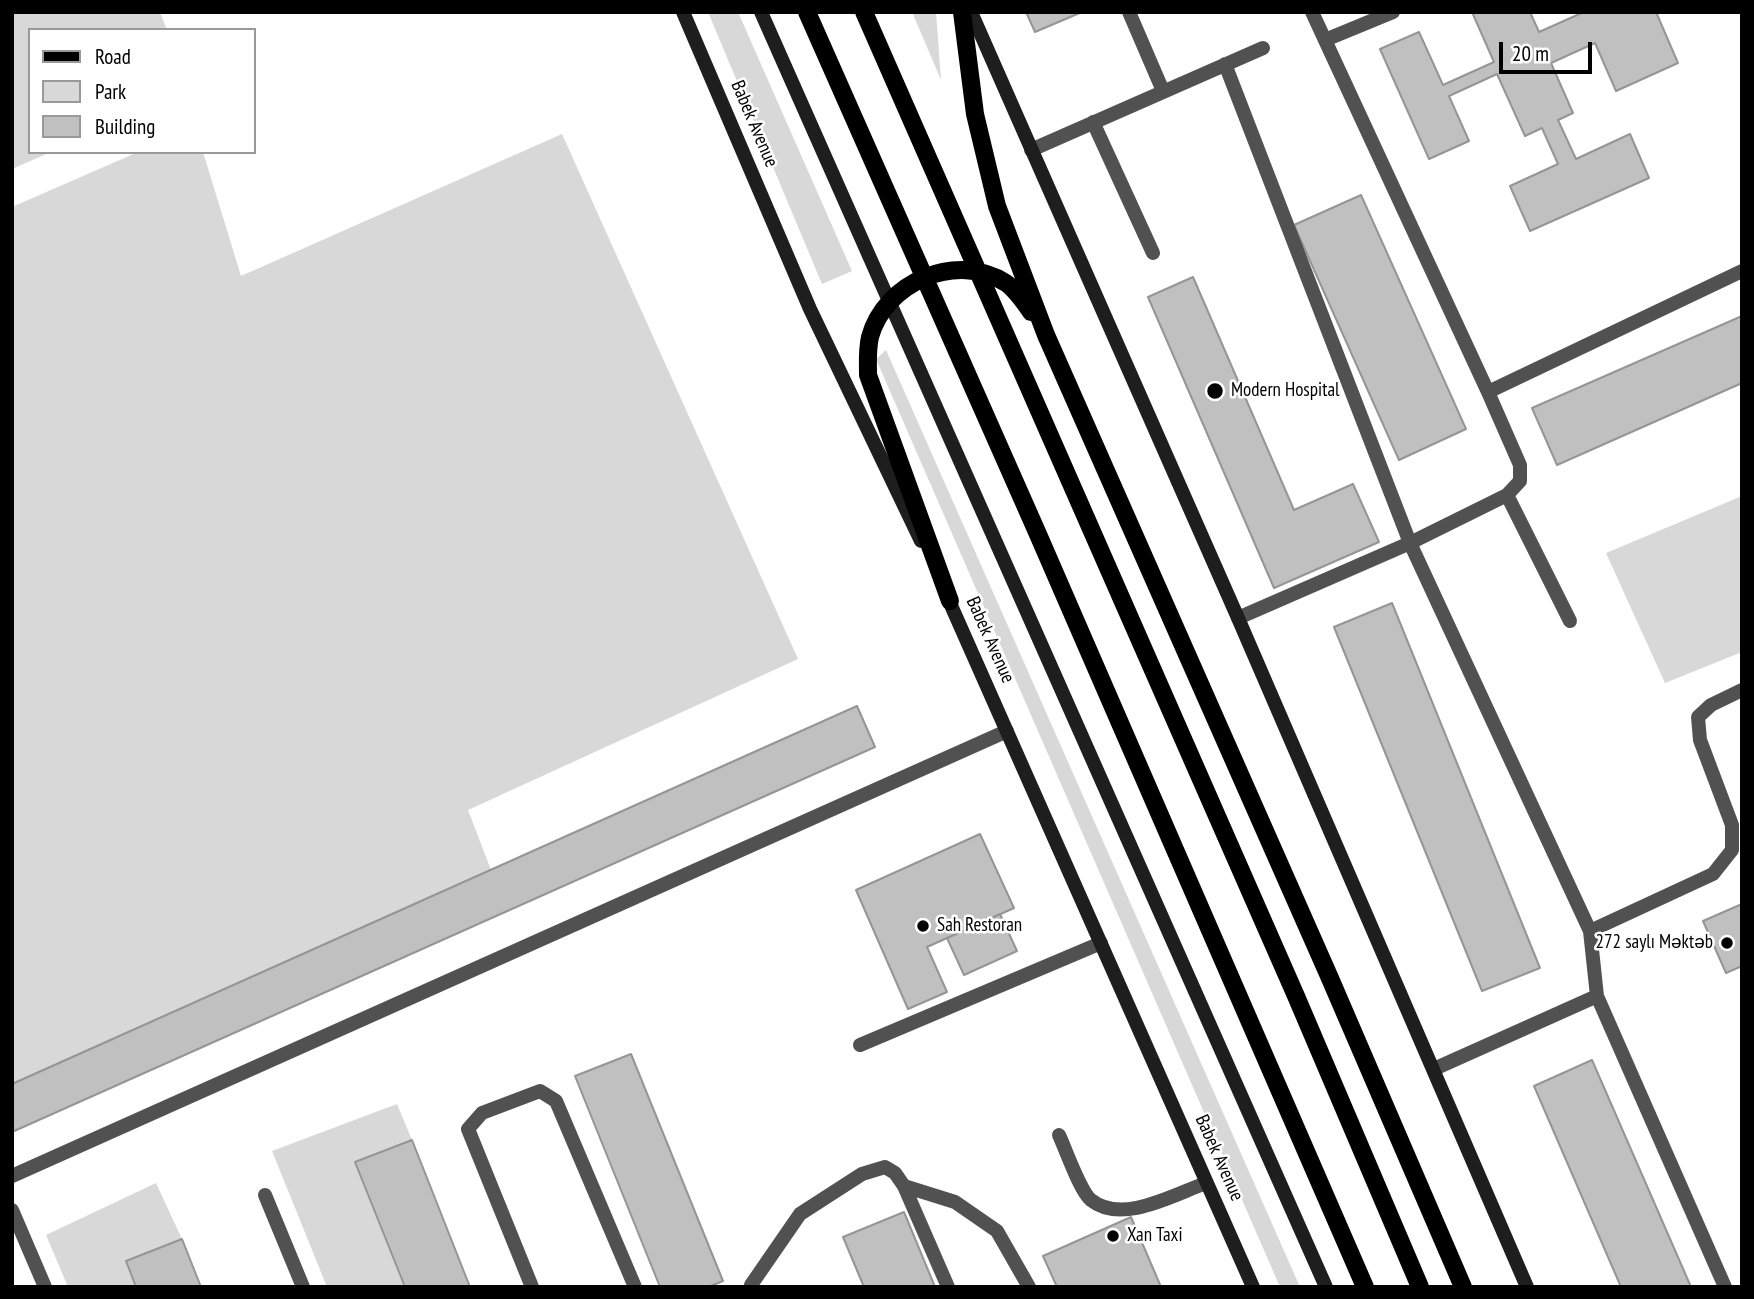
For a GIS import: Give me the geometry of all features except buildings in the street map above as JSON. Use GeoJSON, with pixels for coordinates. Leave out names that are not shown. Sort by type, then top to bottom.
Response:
{"type":"FeatureCollection","features":[{"type":"Feature","properties":{"kind":"main road","name":"Babek Avenue"},"geometry":{"type":"LineString","coordinates":[[683,12],[810,309],[950,601],[1252,1287]]}},
{"type":"Feature","properties":{"kind":"main road"},"geometry":{"type":"LineString","coordinates":[[761,12],[994,532],[1326,1287]]}},
{"type":"Feature","properties":{"kind":"main road"},"geometry":{"type":"LineString","coordinates":[[807,12],[1048,557],[1365,1287]]}},
{"type":"Feature","properties":{"kind":"main road"},"geometry":{"type":"LineString","coordinates":[[864,12],[1296,996],[1420,1287]]}},
{"type":"Feature","properties":{"kind":"main road"},"geometry":{"type":"LineString","coordinates":[[962,12],[975,114],[986,165],[997,205],[1046,335],[1463,1287]]}},
{"type":"Feature","properties":{"kind":"main road"},"geometry":{"type":"LineString","coordinates":[[971,12],[1238,618],[1527,1287]]}},
{"type":"Feature","properties":{"kind":"main road"},"geometry":{"type":"LineString","coordinates":[[950,601],[868,375],[870,336],[880,314],[900,291],[931,274],[962,270],[988,274],[1007,284],[1022,299],[1046,335]]}},
{"type":"Feature","properties":{"kind":"street"},"geometry":{"type":"LineString","coordinates":[[1238,618],[1410,543],[1507,495],[1521,481],[1520,466],[1488,392],[1312,12]]}},
{"type":"Feature","properties":{"kind":"street"},"geometry":{"type":"LineString","coordinates":[[1325,40],[1393,12]]}},
{"type":"Feature","properties":{"kind":"street"},"geometry":{"type":"LineString","coordinates":[[1132,15],[1163,91]]}},
{"type":"Feature","properties":{"kind":"street"},"geometry":{"type":"LineString","coordinates":[[1031,150],[1263,48]]}},
{"type":"Feature","properties":{"kind":"street"},"geometry":{"type":"LineString","coordinates":[[1225,64],[1410,543],[1590,931],[1597,996],[1725,1287]]}},
{"type":"Feature","properties":{"kind":"street"},"geometry":{"type":"LineString","coordinates":[[1093,122],[1153,253]]}},
{"type":"Feature","properties":{"kind":"street"},"geometry":{"type":"LineString","coordinates":[[1488,392],[1742,271]]}},
{"type":"Feature","properties":{"kind":"street"},"geometry":{"type":"LineString","coordinates":[[1507,495],[1570,621]]}},
{"type":"Feature","properties":{"kind":"street"},"geometry":{"type":"LineString","coordinates":[[1590,931],[1713,874],[1732,850],[1732,825],[1700,740],[1698,717],[1711,705],[1742,690]]}},
{"type":"Feature","properties":{"kind":"street"},"geometry":{"type":"LineString","coordinates":[[12,1176],[1007,731]]}},
{"type":"Feature","properties":{"kind":"street"},"geometry":{"type":"LineString","coordinates":[[860,1045],[1101,943]]}},
{"type":"Feature","properties":{"kind":"street"},"geometry":{"type":"LineString","coordinates":[[1434,1069],[1597,996]]}},
{"type":"Feature","properties":{"kind":"street"},"geometry":{"type":"LineString","coordinates":[[532,1287],[468,1129],[482,1113],[540,1091],[556,1101],[635,1287]]}},
{"type":"Feature","properties":{"kind":"street"},"geometry":{"type":"LineString","coordinates":[[1059,1135],[1090,1199],[1108,1208],[1139,1208],[1206,1183]]}},
{"type":"Feature","properties":{"kind":"street"},"geometry":{"type":"LineString","coordinates":[[750,1286],[800,1214],[873,1168],[885,1167],[895,1173],[904,1185],[948,1287]]}},
{"type":"Feature","properties":{"kind":"street"},"geometry":{"type":"LineString","coordinates":[[904,1185],[955,1202],[997,1231],[1029,1287]]}},
{"type":"Feature","properties":{"kind":"street"},"geometry":{"type":"LineString","coordinates":[[265,1195],[303,1287]]}},
{"type":"Feature","properties":{"kind":"street"},"geometry":{"type":"LineString","coordinates":[[12,1210],[45,1287]]}},
{"type":"Feature","properties":{"kind":"green space"},"geometry":{"type":"Polygon","coordinates":[[[12,12],[160,12],[166,28],[28,28],[28,154],[46,154],[12,169],[12,12]]]}},
{"type":"Feature","properties":{"kind":"green space"},"geometry":{"type":"Polygon","coordinates":[[[708,12],[738,12],[852,271],[822,284],[708,12]]]}},
{"type":"Feature","properties":{"kind":"green space"},"geometry":{"type":"Polygon","coordinates":[[[912,12],[936,12],[941,80],[912,12]]]}},
{"type":"Feature","properties":{"kind":"green space"},"geometry":{"type":"Polygon","coordinates":[[[562,134],[798,659],[468,810],[491,870],[12,1084],[12,207],[133,154],[204,154],[241,276],[562,134]]]}},
{"type":"Feature","properties":{"kind":"green space"},"geometry":{"type":"Polygon","coordinates":[[[886,350],[1300,1287],[1280,1287],[876,359],[886,350]]]}},
{"type":"Feature","properties":{"kind":"green space"},"geometry":{"type":"Polygon","coordinates":[[[1742,496],[1742,652],[1665,683],[1606,553],[1742,496]]]}},
{"type":"Feature","properties":{"kind":"green space"},"geometry":{"type":"Polygon","coordinates":[[[397,1104],[412,1140],[356,1162],[405,1287],[327,1287],[272,1151],[397,1104]]]}},
{"type":"Feature","properties":{"kind":"green space"},"geometry":{"type":"Polygon","coordinates":[[[156,1183],[182,1239],[126,1261],[136,1287],[68,1287],[46,1235],[156,1183]]]}},
{"type":"Feature","properties":{"kind":"place","name":"Modern Hospital"},"geometry":{"type":"Point","coordinates":[1215,391]}},
{"type":"Feature","properties":{"kind":"place","name":"Sah Restoran"},"geometry":{"type":"Point","coordinates":[923,926]}},
{"type":"Feature","properties":{"kind":"place","name":"272 saylı Məktəb"},"geometry":{"type":"Point","coordinates":[1727,943]}},
{"type":"Feature","properties":{"kind":"place","name":"Xan Taxi"},"geometry":{"type":"Point","coordinates":[1113,1236]}}]}
